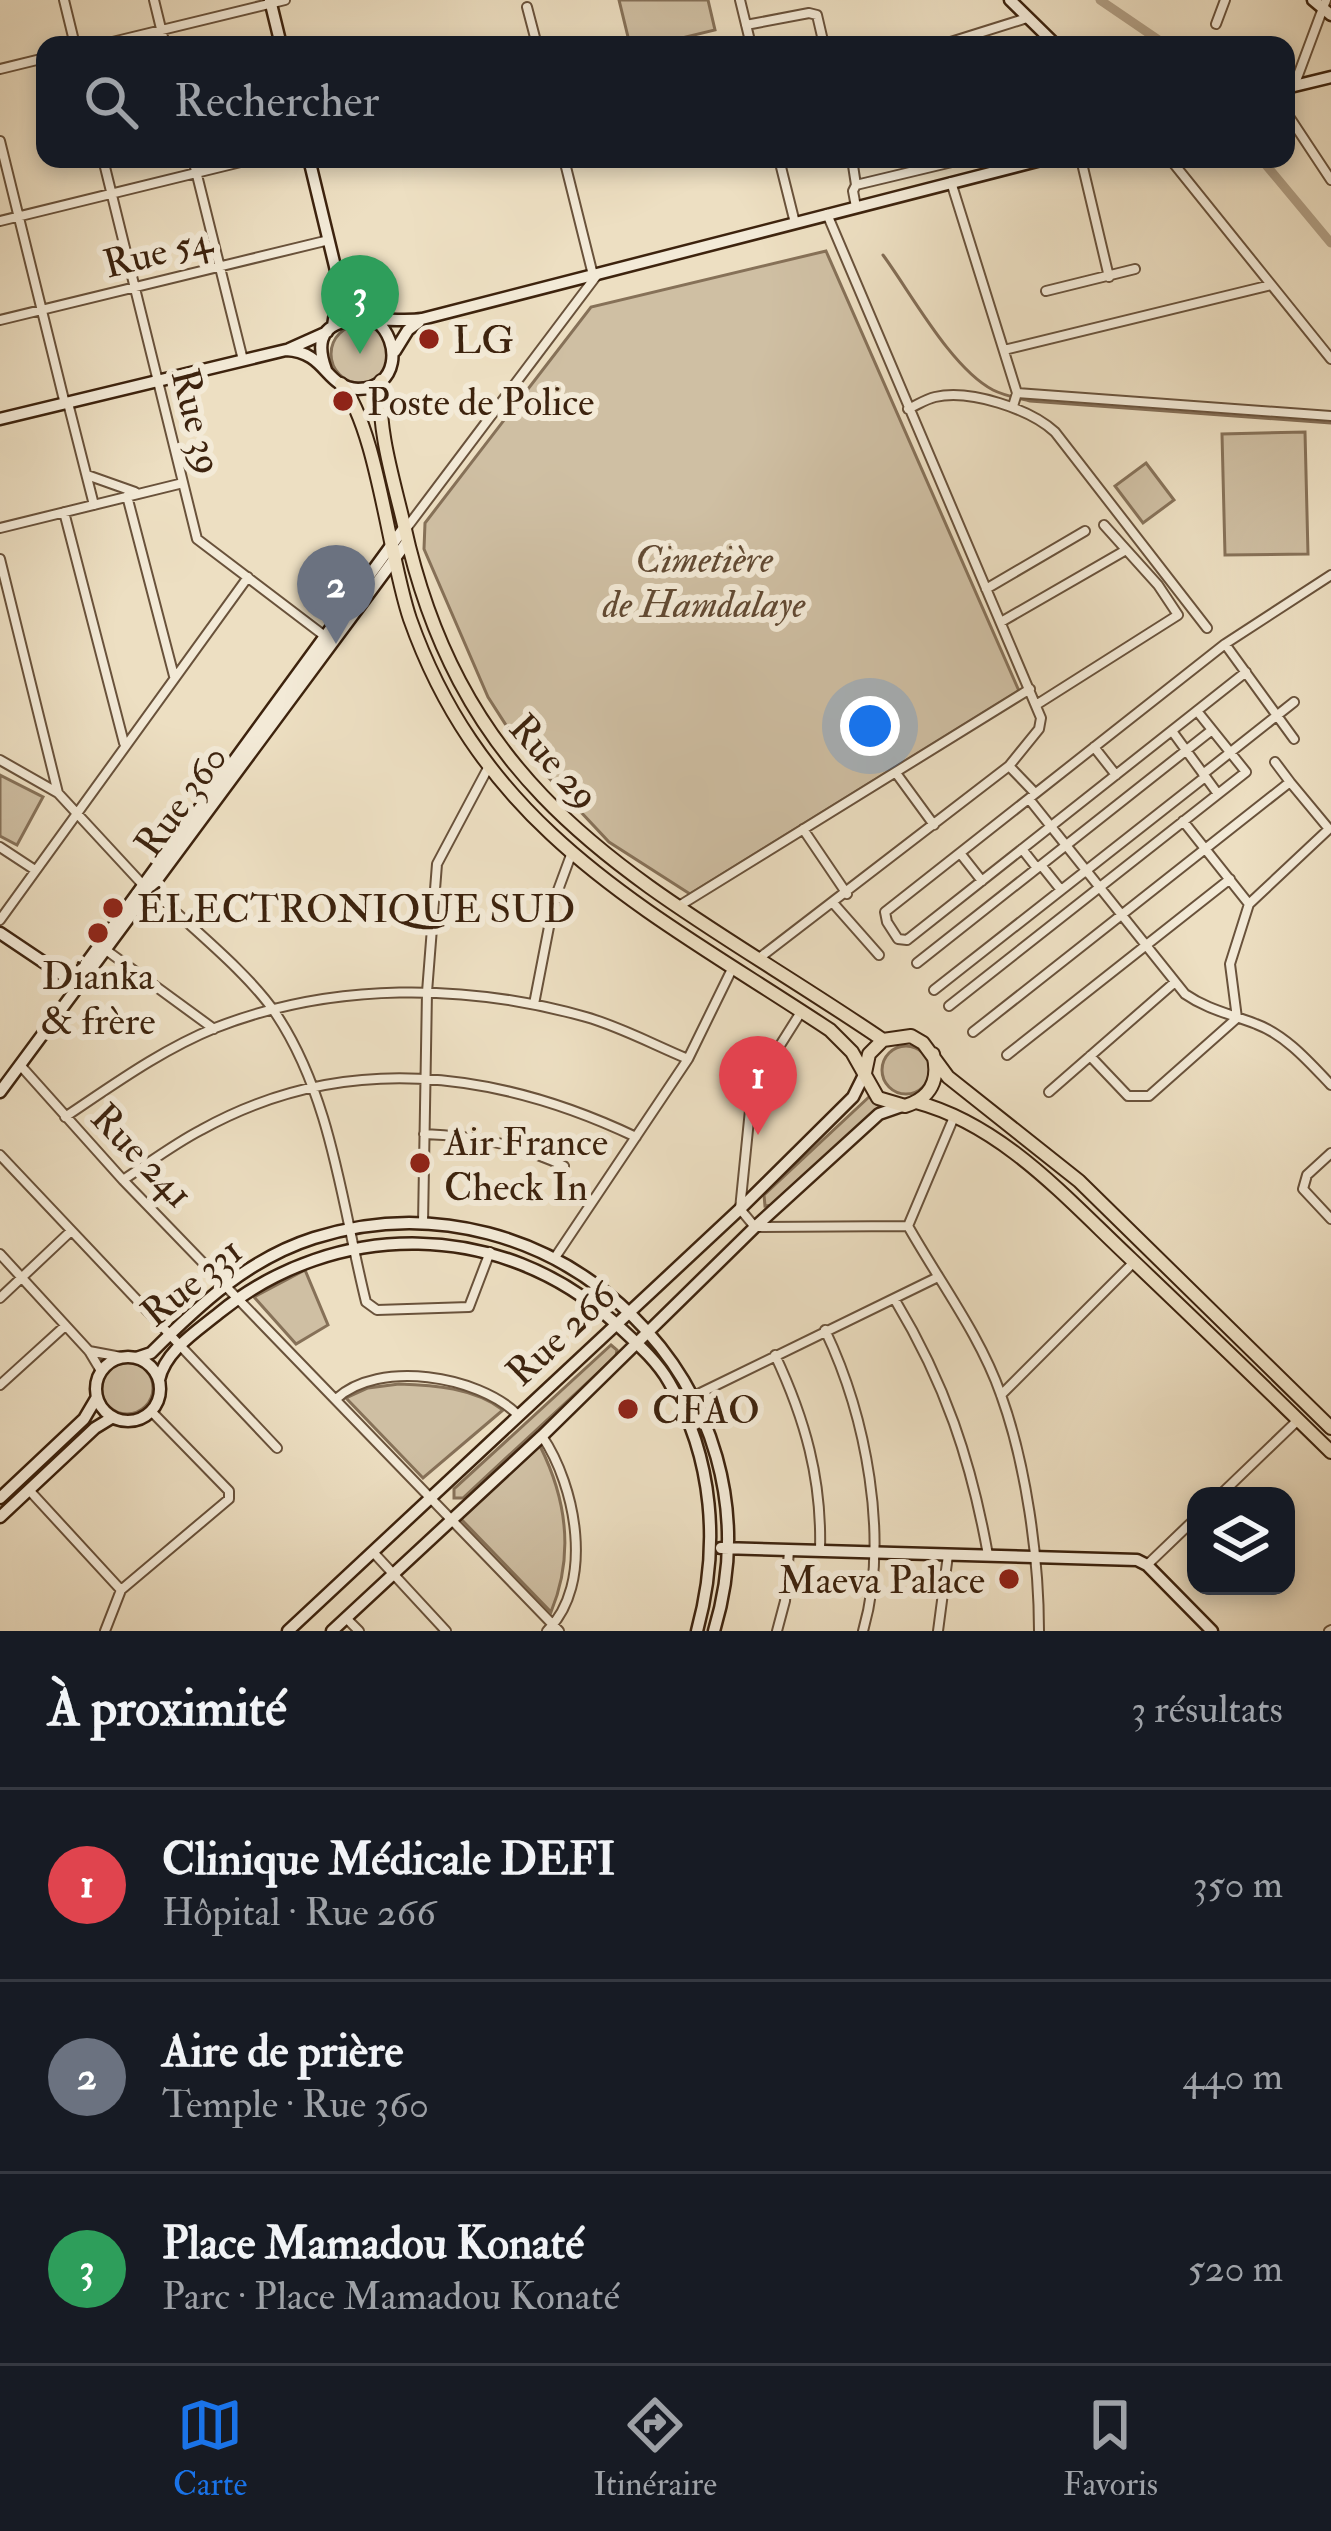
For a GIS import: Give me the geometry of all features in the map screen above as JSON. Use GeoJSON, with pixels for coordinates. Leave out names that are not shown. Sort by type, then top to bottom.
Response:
{"type":"FeatureCollection","features":[{"type":"Feature","properties":{"kind":"main road"},"geometry":{"type":"LineString","coordinates":[[1010,0],[1047,36]]}},
{"type":"Feature","properties":{"kind":"main road"},"geometry":{"type":"LineString","coordinates":[[270,2],[278,36]]}},
{"type":"Feature","properties":{"kind":"main road"},"geometry":{"type":"LineString","coordinates":[[1295,86],[1331,79]]}},
{"type":"Feature","properties":{"kind":"main road"},"geometry":{"type":"LineString","coordinates":[[311,168],[339,283],[360,316],[376,321],[422,319],[1009,168]]}},
{"type":"Feature","properties":{"kind":"main road"},"geometry":{"type":"LineString","coordinates":[[326,370],[322,351],[339,283]]}},
{"type":"Feature","properties":{"kind":"main road"},"geometry":{"type":"LineString","coordinates":[[0,419],[286,350],[360,316]]}},
{"type":"Feature","properties":{"kind":"main road"},"geometry":{"type":"LineString","coordinates":[[340,384],[361,389],[381,381],[392,368],[395,351],[408,330],[422,319]]}},
{"type":"Feature","properties":{"kind":"main road"},"geometry":{"type":"LineString","coordinates":[[376,321],[392,339],[395,351]]}},
{"type":"Feature","properties":{"kind":"main road"},"geometry":{"type":"LineString","coordinates":[[286,350],[313,355],[340,384],[361,421],[391,554],[419,645],[449,709],[488,768],[571,855],[830,1030],[853,1052],[878,1098],[955,1115],[1011,1149],[1331,1453]]}},
{"type":"Feature","properties":{"kind":"main road","name":"Rue 29"},"geometry":{"type":"LineString","coordinates":[[381,381],[381,420],[417,582],[456,679],[499,749],[563,821],[609,860],[883,1040]]}},
{"type":"Feature","properties":{"kind":"main road","name":"Rue 360"},"geometry":{"type":"LineString","coordinates":[[0,1092],[405,533]]}},
{"type":"Feature","properties":{"kind":"main road"},"geometry":{"type":"LineString","coordinates":[[0,1080],[148,888],[326,637],[391,554]]}},
{"type":"Feature","properties":{"kind":"main road"},"geometry":{"type":"LineString","coordinates":[[0,933],[75,984]]}},
{"type":"Feature","properties":{"kind":"main road"},"geometry":{"type":"LineString","coordinates":[[865,1073],[869,1054],[883,1040],[910,1036],[965,1093],[1079,1181],[1331,1428]]}},
{"type":"Feature","properties":{"kind":"main road"},"geometry":{"type":"LineString","coordinates":[[911,1104],[934,1082],[932,1054]]}},
{"type":"Feature","properties":{"kind":"main road","name":"Rue 266"},"geometry":{"type":"LineString","coordinates":[[288,1631],[740,1209],[853,1097],[865,1073]]}},
{"type":"Feature","properties":{"kind":"main road","name":"Rue 266"},"geometry":{"type":"LineString","coordinates":[[332,1631],[879,1114],[911,1104]]}},
{"type":"Feature","properties":{"kind":"main road","name":"Rue 331"},"geometry":{"type":"LineString","coordinates":[[136,1358],[151,1352],[225,1283],[316,1237],[423,1224],[497,1236],[554,1259],[627,1311],[676,1365],[694,1396],[719,1458],[727,1500],[727,1549],[714,1631]]}},
{"type":"Feature","properties":{"kind":"main road","name":"Rue 331"},"geometry":{"type":"LineString","coordinates":[[159,1380],[166,1361],[180,1346],[238,1297],[310,1259],[352,1248],[428,1242],[490,1252],[559,1281],[637,1343],[668,1379],[689,1423],[706,1475],[711,1547],[697,1631]]}},
{"type":"Feature","properties":{"kind":"main road"},"geometry":{"type":"LineString","coordinates":[[0,1498],[84,1420],[97,1397],[101,1371],[121,1358],[136,1358],[150,1366],[159,1380],[160,1396],[151,1411],[133,1421],[113,1417],[97,1397]]}},
{"type":"Feature","properties":{"kind":"main road"},"geometry":{"type":"LineString","coordinates":[[0,1517],[95,1428],[113,1417]]}},
{"type":"Feature","properties":{"kind":"main road"},"geometry":{"type":"LineString","coordinates":[[711,1547],[1137,1560],[1212,1631]]}},
{"type":"Feature","properties":{"kind":"street"},"geometry":{"type":"LineString","coordinates":[[64,0],[73,36]]}},
{"type":"Feature","properties":{"kind":"street"},"geometry":{"type":"LineString","coordinates":[[154,0],[163,36]]}},
{"type":"Feature","properties":{"kind":"street"},"geometry":{"type":"LineString","coordinates":[[137,36],[285,0]]}},
{"type":"Feature","properties":{"kind":"street"},"geometry":{"type":"LineString","coordinates":[[740,0],[749,36]]}},
{"type":"Feature","properties":{"kind":"street"},"geometry":{"type":"LineString","coordinates":[[1216,24],[1225,0]]}},
{"type":"Feature","properties":{"kind":"street"},"geometry":{"type":"LineString","coordinates":[[1295,75],[1323,6]]}},
{"type":"Feature","properties":{"kind":"street"},"geometry":{"type":"LineString","coordinates":[[527,7],[535,36]]}},
{"type":"Feature","properties":{"kind":"street"},"geometry":{"type":"LineString","coordinates":[[746,25],[809,13],[817,15],[822,36]]}},
{"type":"Feature","properties":{"kind":"street"},"geometry":{"type":"LineString","coordinates":[[969,36],[1028,17]]}},
{"type":"Feature","properties":{"kind":"street"},"geometry":{"type":"LineString","coordinates":[[0,69],[36,60]]}},
{"type":"Feature","properties":{"kind":"street"},"geometry":{"type":"LineString","coordinates":[[1295,126],[1331,180]]}},
{"type":"Feature","properties":{"kind":"street"},"geometry":{"type":"LineString","coordinates":[[0,141],[94,505]]}},
{"type":"Feature","properties":{"kind":"street","name":"Rue 39"},"geometry":{"type":"LineString","coordinates":[[105,168],[196,539],[326,637]]}},
{"type":"Feature","properties":{"kind":"street"},"geometry":{"type":"LineString","coordinates":[[196,168],[243,360]]}},
{"type":"Feature","properties":{"kind":"street"},"geometry":{"type":"LineString","coordinates":[[0,220],[217,168]]}},
{"type":"Feature","properties":{"kind":"street"},"geometry":{"type":"LineString","coordinates":[[405,533],[595,274],[567,168]]}},
{"type":"Feature","properties":{"kind":"street"},"geometry":{"type":"LineString","coordinates":[[781,168],[795,224]]}},
{"type":"Feature","properties":{"kind":"street"},"geometry":{"type":"LineString","coordinates":[[853,168],[856,207]]}},
{"type":"Feature","properties":{"kind":"street"},"geometry":{"type":"LineString","coordinates":[[856,185],[927,168]]}},
{"type":"Feature","properties":{"kind":"street"},"geometry":{"type":"LineString","coordinates":[[1083,168],[1108,277]]}},
{"type":"Feature","properties":{"kind":"street"},"geometry":{"type":"LineString","coordinates":[[1176,168],[1331,359]]}},
{"type":"Feature","properties":{"kind":"street"},"geometry":{"type":"LineString","coordinates":[[951,182],[1017,393],[1013,406]]}},
{"type":"Feature","properties":{"kind":"street"},"geometry":{"type":"LineString","coordinates":[[758,959],[1009,766],[1039,729],[1041,718],[827,214]]}},
{"type":"Feature","properties":{"kind":"street","name":"Rue 54"},"geometry":{"type":"LineString","coordinates":[[0,320],[329,240]]}},
{"type":"Feature","properties":{"kind":"street"},"geometry":{"type":"LineString","coordinates":[[1046,291],[1135,269]]}},
{"type":"Feature","properties":{"kind":"street"},"geometry":{"type":"LineString","coordinates":[[1004,350],[1271,285]]}},
{"type":"Feature","properties":{"kind":"street"},"geometry":{"type":"LineString","coordinates":[[1017,393],[1331,416]]}},
{"type":"Feature","properties":{"kind":"street"},"geometry":{"type":"LineString","coordinates":[[908,409],[933,397],[951,396],[1013,406],[1038,416],[1055,431],[1207,628]]}},
{"type":"Feature","properties":{"kind":"street"},"geometry":{"type":"LineString","coordinates":[[86,474],[140,494]]}},
{"type":"Feature","properties":{"kind":"street"},"geometry":{"type":"LineString","coordinates":[[0,528],[183,483]]}},
{"type":"Feature","properties":{"kind":"street"},"geometry":{"type":"LineString","coordinates":[[127,496],[174,678]]}},
{"type":"Feature","properties":{"kind":"street"},"geometry":{"type":"LineString","coordinates":[[64,512],[125,745]]}},
{"type":"Feature","properties":{"kind":"street"},"geometry":{"type":"LineString","coordinates":[[1036,704],[1178,616],[1104,525]]}},
{"type":"Feature","properties":{"kind":"street"},"geometry":{"type":"LineString","coordinates":[[986,589],[1085,531]]}},
{"type":"Feature","properties":{"kind":"street"},"geometry":{"type":"LineString","coordinates":[[1000,622],[1126,550]]}},
{"type":"Feature","properties":{"kind":"street"},"geometry":{"type":"LineString","coordinates":[[0,559],[58,793]]}},
{"type":"Feature","properties":{"kind":"street"},"geometry":{"type":"LineString","coordinates":[[0,920],[248,577]]}},
{"type":"Feature","properties":{"kind":"street"},"geometry":{"type":"LineString","coordinates":[[1246,673],[907,940],[898,939],[885,912],[1225,644],[1331,577]]}},
{"type":"Feature","properties":{"kind":"street"},"geometry":{"type":"LineString","coordinates":[[1225,644],[1294,739]]}},
{"type":"Feature","properties":{"kind":"street"},"geometry":{"type":"LineString","coordinates":[[679,906],[1030,689]]}},
{"type":"Feature","properties":{"kind":"street"},"geometry":{"type":"LineString","coordinates":[[934,990],[1294,702]]}},
{"type":"Feature","properties":{"kind":"street"},"geometry":{"type":"LineString","coordinates":[[950,1006],[1246,772],[1197,711]]}},
{"type":"Feature","properties":{"kind":"street"},"geometry":{"type":"LineString","coordinates":[[917,963],[1212,730]]}},
{"type":"Feature","properties":{"kind":"street"},"geometry":{"type":"LineString","coordinates":[[1172,731],[1218,794]]}},
{"type":"Feature","properties":{"kind":"street"},"geometry":{"type":"LineString","coordinates":[[1094,747],[1116,775]]}},
{"type":"Feature","properties":{"kind":"street"},"geometry":{"type":"LineString","coordinates":[[0,760],[58,793],[77,810],[148,888],[273,1009],[315,1089],[367,1302],[377,1310],[469,1307],[490,1252]]}},
{"type":"Feature","properties":{"kind":"street"},"geometry":{"type":"LineString","coordinates":[[1237,1018],[1230,964],[1249,904],[1330,830],[1275,763]]}},
{"type":"Feature","properties":{"kind":"street"},"geometry":{"type":"LineString","coordinates":[[1009,766],[1175,982],[1198,1004],[1261,1025],[1331,1085]]}},
{"type":"Feature","properties":{"kind":"street"},"geometry":{"type":"LineString","coordinates":[[423,1224],[427,992],[437,864],[488,768]]}},
{"type":"Feature","properties":{"kind":"street"},"geometry":{"type":"LineString","coordinates":[[896,772],[934,825]]}},
{"type":"Feature","properties":{"kind":"street"},"geometry":{"type":"LineString","coordinates":[[974,1032],[1290,782]]}},
{"type":"Feature","properties":{"kind":"street"},"geometry":{"type":"LineString","coordinates":[[1183,821],[1249,904]]}},
{"type":"Feature","properties":{"kind":"street"},"geometry":{"type":"LineString","coordinates":[[803,830],[847,894]]}},
{"type":"Feature","properties":{"kind":"street"},"geometry":{"type":"LineString","coordinates":[[0,848],[35,870]]}},
{"type":"Feature","properties":{"kind":"street"},"geometry":{"type":"LineString","coordinates":[[1022,849],[1061,890]]}},
{"type":"Feature","properties":{"kind":"street"},"geometry":{"type":"LineString","coordinates":[[960,853],[982,880]]}},
{"type":"Feature","properties":{"kind":"street"},"geometry":{"type":"LineString","coordinates":[[534,1004],[554,901],[571,855]]}},
{"type":"Feature","properties":{"kind":"street"},"geometry":{"type":"LineString","coordinates":[[1006,1055],[1230,879]]}},
{"type":"Feature","properties":{"kind":"street"},"geometry":{"type":"LineString","coordinates":[[834,904],[879,956]]}},
{"type":"Feature","properties":{"kind":"street"},"geometry":{"type":"LineString","coordinates":[[106,950],[214,1029]]}},
{"type":"Feature","properties":{"kind":"street"},"geometry":{"type":"LineString","coordinates":[[554,1259],[688,1058],[733,967]]}},
{"type":"Feature","properties":{"kind":"street"},"geometry":{"type":"LineString","coordinates":[[1049,1092],[1175,982]]}},
{"type":"Feature","properties":{"kind":"street"},"geometry":{"type":"LineString","coordinates":[[65,1117],[172,1048],[214,1029],[273,1009],[365,995],[427,992],[534,1004],[591,1018],[688,1058]]}},
{"type":"Feature","properties":{"kind":"street"},"geometry":{"type":"LineString","coordinates":[[802,1010],[752,1090],[740,1209],[755,1227],[908,1226]]}},
{"type":"Feature","properties":{"kind":"street"},"geometry":{"type":"LineString","coordinates":[[1090,1056],[1128,1096],[1149,1096],[1237,1018]]}},
{"type":"Feature","properties":{"kind":"street","name":"Rue 241"},"geometry":{"type":"LineString","coordinates":[[20,1065],[123,1180],[336,1399]]}},
{"type":"Feature","properties":{"kind":"street"},"geometry":{"type":"LineString","coordinates":[[123,1180],[203,1128],[263,1103],[315,1089],[426,1076],[495,1086],[576,1108],[636,1137]]}},
{"type":"Feature","properties":{"kind":"street"},"geometry":{"type":"LineString","coordinates":[[908,1226],[955,1115]]}},
{"type":"Feature","properties":{"kind":"street"},"geometry":{"type":"LineString","coordinates":[[424,1134],[501,1142],[564,1166]]}},
{"type":"Feature","properties":{"kind":"street"},"geometry":{"type":"LineString","coordinates":[[1331,1153],[1303,1181],[1303,1189],[1331,1219]]}},
{"type":"Feature","properties":{"kind":"street"},"geometry":{"type":"LineString","coordinates":[[0,1155],[277,1448]]}},
{"type":"Feature","properties":{"kind":"street"},"geometry":{"type":"LineString","coordinates":[[908,1226],[965,1322],[1001,1395],[1036,1558],[1039,1631]]}},
{"type":"Feature","properties":{"kind":"street"},"geometry":{"type":"LineString","coordinates":[[0,1298],[71,1231]]}},
{"type":"Feature","properties":{"kind":"street"},"geometry":{"type":"LineString","coordinates":[[0,1254],[89,1351],[101,1371]]}},
{"type":"Feature","properties":{"kind":"street"},"geometry":{"type":"LineString","coordinates":[[1001,1395],[1134,1262]]}},
{"type":"Feature","properties":{"kind":"street"},"geometry":{"type":"LineString","coordinates":[[694,1396],[938,1277]]}},
{"type":"Feature","properties":{"kind":"street"},"geometry":{"type":"LineString","coordinates":[[895,1300],[920,1340],[955,1417],[988,1556]]}},
{"type":"Feature","properties":{"kind":"street"},"geometry":{"type":"LineString","coordinates":[[0,1385],[66,1325]]}},
{"type":"Feature","properties":{"kind":"street"},"geometry":{"type":"LineString","coordinates":[[825,1330],[856,1408],[868,1466],[873,1552],[870,1610],[863,1631]]}},
{"type":"Feature","properties":{"kind":"street"},"geometry":{"type":"LineString","coordinates":[[89,1351],[121,1358]]}},
{"type":"Feature","properties":{"kind":"street"},"geometry":{"type":"LineString","coordinates":[[775,1355],[794,1397],[817,1474],[820,1552]]}},
{"type":"Feature","properties":{"kind":"street"},"geometry":{"type":"LineString","coordinates":[[517,1414],[479,1388],[432,1377],[370,1381],[336,1399],[553,1629],[573,1571],[576,1527],[569,1491],[542,1436]]}},
{"type":"Feature","properties":{"kind":"street"},"geometry":{"type":"LineString","coordinates":[[104,1631],[121,1590],[230,1499],[229,1491],[151,1411]]}},
{"type":"Feature","properties":{"kind":"street"},"geometry":{"type":"LineString","coordinates":[[1228,1487],[1298,1420]]}},
{"type":"Feature","properties":{"kind":"street"},"geometry":{"type":"LineString","coordinates":[[0,1475],[11,1487]]}},
{"type":"Feature","properties":{"kind":"street"},"geometry":{"type":"LineString","coordinates":[[29,1490],[121,1590]]}},
{"type":"Feature","properties":{"kind":"street"},"geometry":{"type":"LineString","coordinates":[[1147,1565],[1187,1527]]}},
{"type":"Feature","properties":{"kind":"street"},"geometry":{"type":"LineString","coordinates":[[777,1631],[789,1551]]}},
{"type":"Feature","properties":{"kind":"street"},"geometry":{"type":"LineString","coordinates":[[373,1552],[446,1631]]}},
{"type":"Feature","properties":{"kind":"street"},"geometry":{"type":"LineString","coordinates":[[938,1631],[948,1554]]}},
{"type":"Feature","properties":{"kind":"street"},"geometry":{"type":"LineString","coordinates":[[346,1618],[359,1631]]}},
{"type":"Feature","properties":{"kind":"green space"},"geometry":{"type":"Polygon","coordinates":[[[619,0],[708,0],[715,30],[690,36],[628,36],[619,0]]]}},
{"type":"Feature","properties":{"kind":"green space","name":"Cimetière de Hamdalaye"},"geometry":{"type":"Polygon","coordinates":[[[826,251],[1019,691],[690,894],[609,842],[520,747],[488,697],[424,549],[425,523],[591,307],[826,251]]]}},
{"type":"Feature","properties":{"kind":"green space"},"geometry":{"type":"Polygon","coordinates":[[[360,325],[380,334],[389,354],[380,374],[360,383],[340,374],[331,354],[340,334],[360,325]]]}},
{"type":"Feature","properties":{"kind":"green space"},"geometry":{"type":"Polygon","coordinates":[[[1305,432],[1308,554],[1225,555],[1222,434],[1305,432]]]}},
{"type":"Feature","properties":{"kind":"green space"},"geometry":{"type":"Polygon","coordinates":[[[1146,463],[1174,500],[1143,523],[1115,486],[1146,463]]]}},
{"type":"Feature","properties":{"kind":"green space"},"geometry":{"type":"Polygon","coordinates":[[[0,775],[43,797],[17,845],[0,836],[0,775]]]}},
{"type":"Feature","properties":{"kind":"green space"},"geometry":{"type":"Polygon","coordinates":[[[906,1046],[923,1053],[930,1070],[923,1087],[906,1094],[889,1087],[882,1070],[889,1053],[906,1046]]]}},
{"type":"Feature","properties":{"kind":"green space"},"geometry":{"type":"Polygon","coordinates":[[[870,1096],[880,1106],[773,1205],[765,1206],[764,1195],[870,1096]]]}},
{"type":"Feature","properties":{"kind":"green space"},"geometry":{"type":"Polygon","coordinates":[[[305,1270],[328,1325],[296,1344],[254,1297],[305,1270]]]}},
{"type":"Feature","properties":{"kind":"green space"},"geometry":{"type":"Polygon","coordinates":[[[611,1345],[616,1356],[463,1498],[454,1498],[454,1489],[611,1345]]]}},
{"type":"Feature","properties":{"kind":"green space"},"geometry":{"type":"Polygon","coordinates":[[[127,1362],[146,1369],[153,1388],[146,1407],[127,1414],[108,1407],[101,1388],[108,1369],[127,1362]]]}},
{"type":"Feature","properties":{"kind":"green space"},"geometry":{"type":"Polygon","coordinates":[[[399,1384],[467,1392],[503,1410],[423,1478],[346,1398],[368,1388],[399,1384]]]}},
{"type":"Feature","properties":{"kind":"green space"},"geometry":{"type":"Polygon","coordinates":[[[540,1446],[556,1487],[564,1528],[563,1570],[551,1612],[461,1519],[540,1446]]]}},
{"type":"Feature","properties":{"kind":"waterway"},"geometry":{"type":"LineString","coordinates":[[1100,0],[1153,36]]}},
{"type":"Feature","properties":{"kind":"waterway"},"geometry":{"type":"LineString","coordinates":[[1268,168],[1331,243]]}},
{"type":"Feature","properties":{"kind":"waterway"},"geometry":{"type":"LineString","coordinates":[[883,255],[947,348],[977,379],[1002,394],[1030,401],[1331,423]]}},
{"type":"Feature","properties":{"kind":"place","name":"LG"},"geometry":{"type":"Point","coordinates":[429,339]}},
{"type":"Feature","properties":{"kind":"place","name":"Place Mamadou Konaté"},"geometry":{"type":"Point","coordinates":[360,354]}},
{"type":"Feature","properties":{"kind":"place","name":"Poste de Police"},"geometry":{"type":"Point","coordinates":[343,401]}},
{"type":"Feature","properties":{"kind":"place","name":"Aire de prière"},"geometry":{"type":"Point","coordinates":[336,644]}},
{"type":"Feature","properties":{"kind":"place","name":"ÉLECTRONIQUE SUD"},"geometry":{"type":"Point","coordinates":[113,908]}},
{"type":"Feature","properties":{"kind":"place","name":"Dianka & frère"},"geometry":{"type":"Point","coordinates":[98,933]}},
{"type":"Feature","properties":{"kind":"place","name":"Clinique Médicale DEFI"},"geometry":{"type":"Point","coordinates":[758,1135]}},
{"type":"Feature","properties":{"kind":"place","name":"Air France Check In"},"geometry":{"type":"Point","coordinates":[420,1163]}},
{"type":"Feature","properties":{"kind":"place","name":"CFAO"},"geometry":{"type":"Point","coordinates":[628,1409]}},
{"type":"Feature","properties":{"kind":"place","name":"Maeva Palace"},"geometry":{"type":"Point","coordinates":[1009,1579]}}]}
